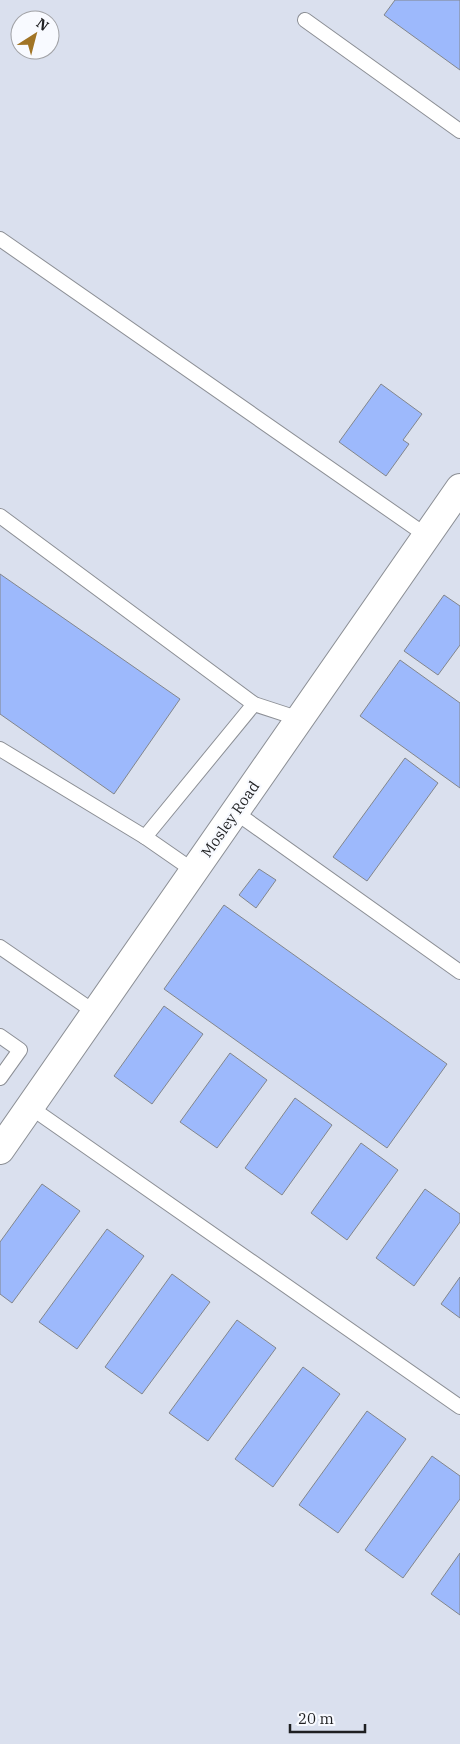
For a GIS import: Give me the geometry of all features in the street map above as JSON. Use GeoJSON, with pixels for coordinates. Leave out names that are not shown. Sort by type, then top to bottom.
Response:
{"type":"FeatureCollection","features":[{"type":"Feature","properties":{"kind":"street","name":"Mosley Road"},"geometry":{"type":"LineString","coordinates":[[0,1150],[460,488]]}},
{"type":"Feature","properties":{"kind":"lane"},"geometry":{"type":"LineString","coordinates":[[305,20],[460,131]]}},
{"type":"Feature","properties":{"kind":"lane"},"geometry":{"type":"LineString","coordinates":[[0,239],[427,536]]}},
{"type":"Feature","properties":{"kind":"lane"},"geometry":{"type":"LineString","coordinates":[[0,516],[254,704],[300,719]]}},
{"type":"Feature","properties":{"kind":"lane"},"geometry":{"type":"LineString","coordinates":[[145,837],[254,704]]}},
{"type":"Feature","properties":{"kind":"lane"},"geometry":{"type":"LineString","coordinates":[[0,749],[145,837],[194,871]]}},
{"type":"Feature","properties":{"kind":"lane"},"geometry":{"type":"LineString","coordinates":[[235,812],[460,972]]}},
{"type":"Feature","properties":{"kind":"lane"},"geometry":{"type":"LineString","coordinates":[[0,948],[96,1013]]}},
{"type":"Feature","properties":{"kind":"lane"},"geometry":{"type":"LineString","coordinates":[[0,1036],[20,1050],[0,1078]]}},
{"type":"Feature","properties":{"kind":"lane"},"geometry":{"type":"LineString","coordinates":[[30,1107],[460,1407]]}},
{"type":"Feature","properties":{"kind":"shaded area"},"geometry":{"type":"Polygon","coordinates":[[[0,0],[460,0],[460,1744],[0,1744],[0,0]]]}},
{"type":"Feature","properties":{"kind":"building"},"geometry":{"type":"Polygon","coordinates":[[[395,0],[460,0],[460,70],[384,15],[395,0]]]}},
{"type":"Feature","properties":{"kind":"building"},"geometry":{"type":"Polygon","coordinates":[[[381,384],[422,414],[403,440],[409,444],[386,476],[339,442],[381,384]]]}},
{"type":"Feature","properties":{"kind":"building"},"geometry":{"type":"Polygon","coordinates":[[[0,574],[180,699],[114,794],[0,714],[0,574]]]}},
{"type":"Feature","properties":{"kind":"building"},"geometry":{"type":"Polygon","coordinates":[[[444,595],[460,606],[460,645],[438,675],[404,651],[444,595]]]}},
{"type":"Feature","properties":{"kind":"building"},"geometry":{"type":"Polygon","coordinates":[[[400,660],[460,703],[460,788],[360,716],[400,660]]]}},
{"type":"Feature","properties":{"kind":"building"},"geometry":{"type":"Polygon","coordinates":[[[405,758],[438,783],[367,881],[333,857],[405,758]]]}},
{"type":"Feature","properties":{"kind":"building"},"geometry":{"type":"Polygon","coordinates":[[[259,869],[276,880],[256,908],[239,895],[259,869]]]}},
{"type":"Feature","properties":{"kind":"building"},"geometry":{"type":"Polygon","coordinates":[[[224,905],[447,1064],[387,1148],[164,989],[224,905]]]}},
{"type":"Feature","properties":{"kind":"building"},"geometry":{"type":"Polygon","coordinates":[[[164,1006],[203,1034],[152,1104],[114,1076],[164,1006]]]}},
{"type":"Feature","properties":{"kind":"building"},"geometry":{"type":"Polygon","coordinates":[[[230,1053],[267,1080],[217,1148],[180,1122],[230,1053]]]}},
{"type":"Feature","properties":{"kind":"building"},"geometry":{"type":"Polygon","coordinates":[[[295,1098],[332,1125],[282,1195],[245,1168],[295,1098]]]}},
{"type":"Feature","properties":{"kind":"building"},"geometry":{"type":"Polygon","coordinates":[[[361,1143],[398,1170],[347,1240],[311,1213],[361,1143]]]}},
{"type":"Feature","properties":{"kind":"building"},"geometry":{"type":"Polygon","coordinates":[[[42,1184],[80,1211],[12,1303],[0,1294],[0,1242],[42,1184]]]}},
{"type":"Feature","properties":{"kind":"building"},"geometry":{"type":"Polygon","coordinates":[[[425,1189],[460,1214],[460,1222],[414,1286],[376,1258],[425,1189]]]}},
{"type":"Feature","properties":{"kind":"building"},"geometry":{"type":"Polygon","coordinates":[[[107,1229],[144,1256],[77,1349],[39,1322],[107,1229]]]}},
{"type":"Feature","properties":{"kind":"building"},"geometry":{"type":"Polygon","coordinates":[[[172,1274],[210,1302],[142,1394],[105,1367],[172,1274]]]}},
{"type":"Feature","properties":{"kind":"building"},"geometry":{"type":"Polygon","coordinates":[[[460,1277],[460,1318],[441,1304],[460,1277]]]}},
{"type":"Feature","properties":{"kind":"building"},"geometry":{"type":"Polygon","coordinates":[[[237,1320],[276,1348],[208,1441],[169,1413],[237,1320]]]}},
{"type":"Feature","properties":{"kind":"building"},"geometry":{"type":"Polygon","coordinates":[[[303,1367],[340,1394],[273,1487],[235,1459],[303,1367]]]}},
{"type":"Feature","properties":{"kind":"building"},"geometry":{"type":"Polygon","coordinates":[[[367,1411],[406,1439],[338,1533],[299,1505],[367,1411]]]}},
{"type":"Feature","properties":{"kind":"building"},"geometry":{"type":"Polygon","coordinates":[[[432,1456],[460,1476],[460,1499],[403,1578],[365,1550],[432,1456]]]}},
{"type":"Feature","properties":{"kind":"building"},"geometry":{"type":"Polygon","coordinates":[[[460,1553],[460,1615],[431,1594],[460,1553]]]}}]}
